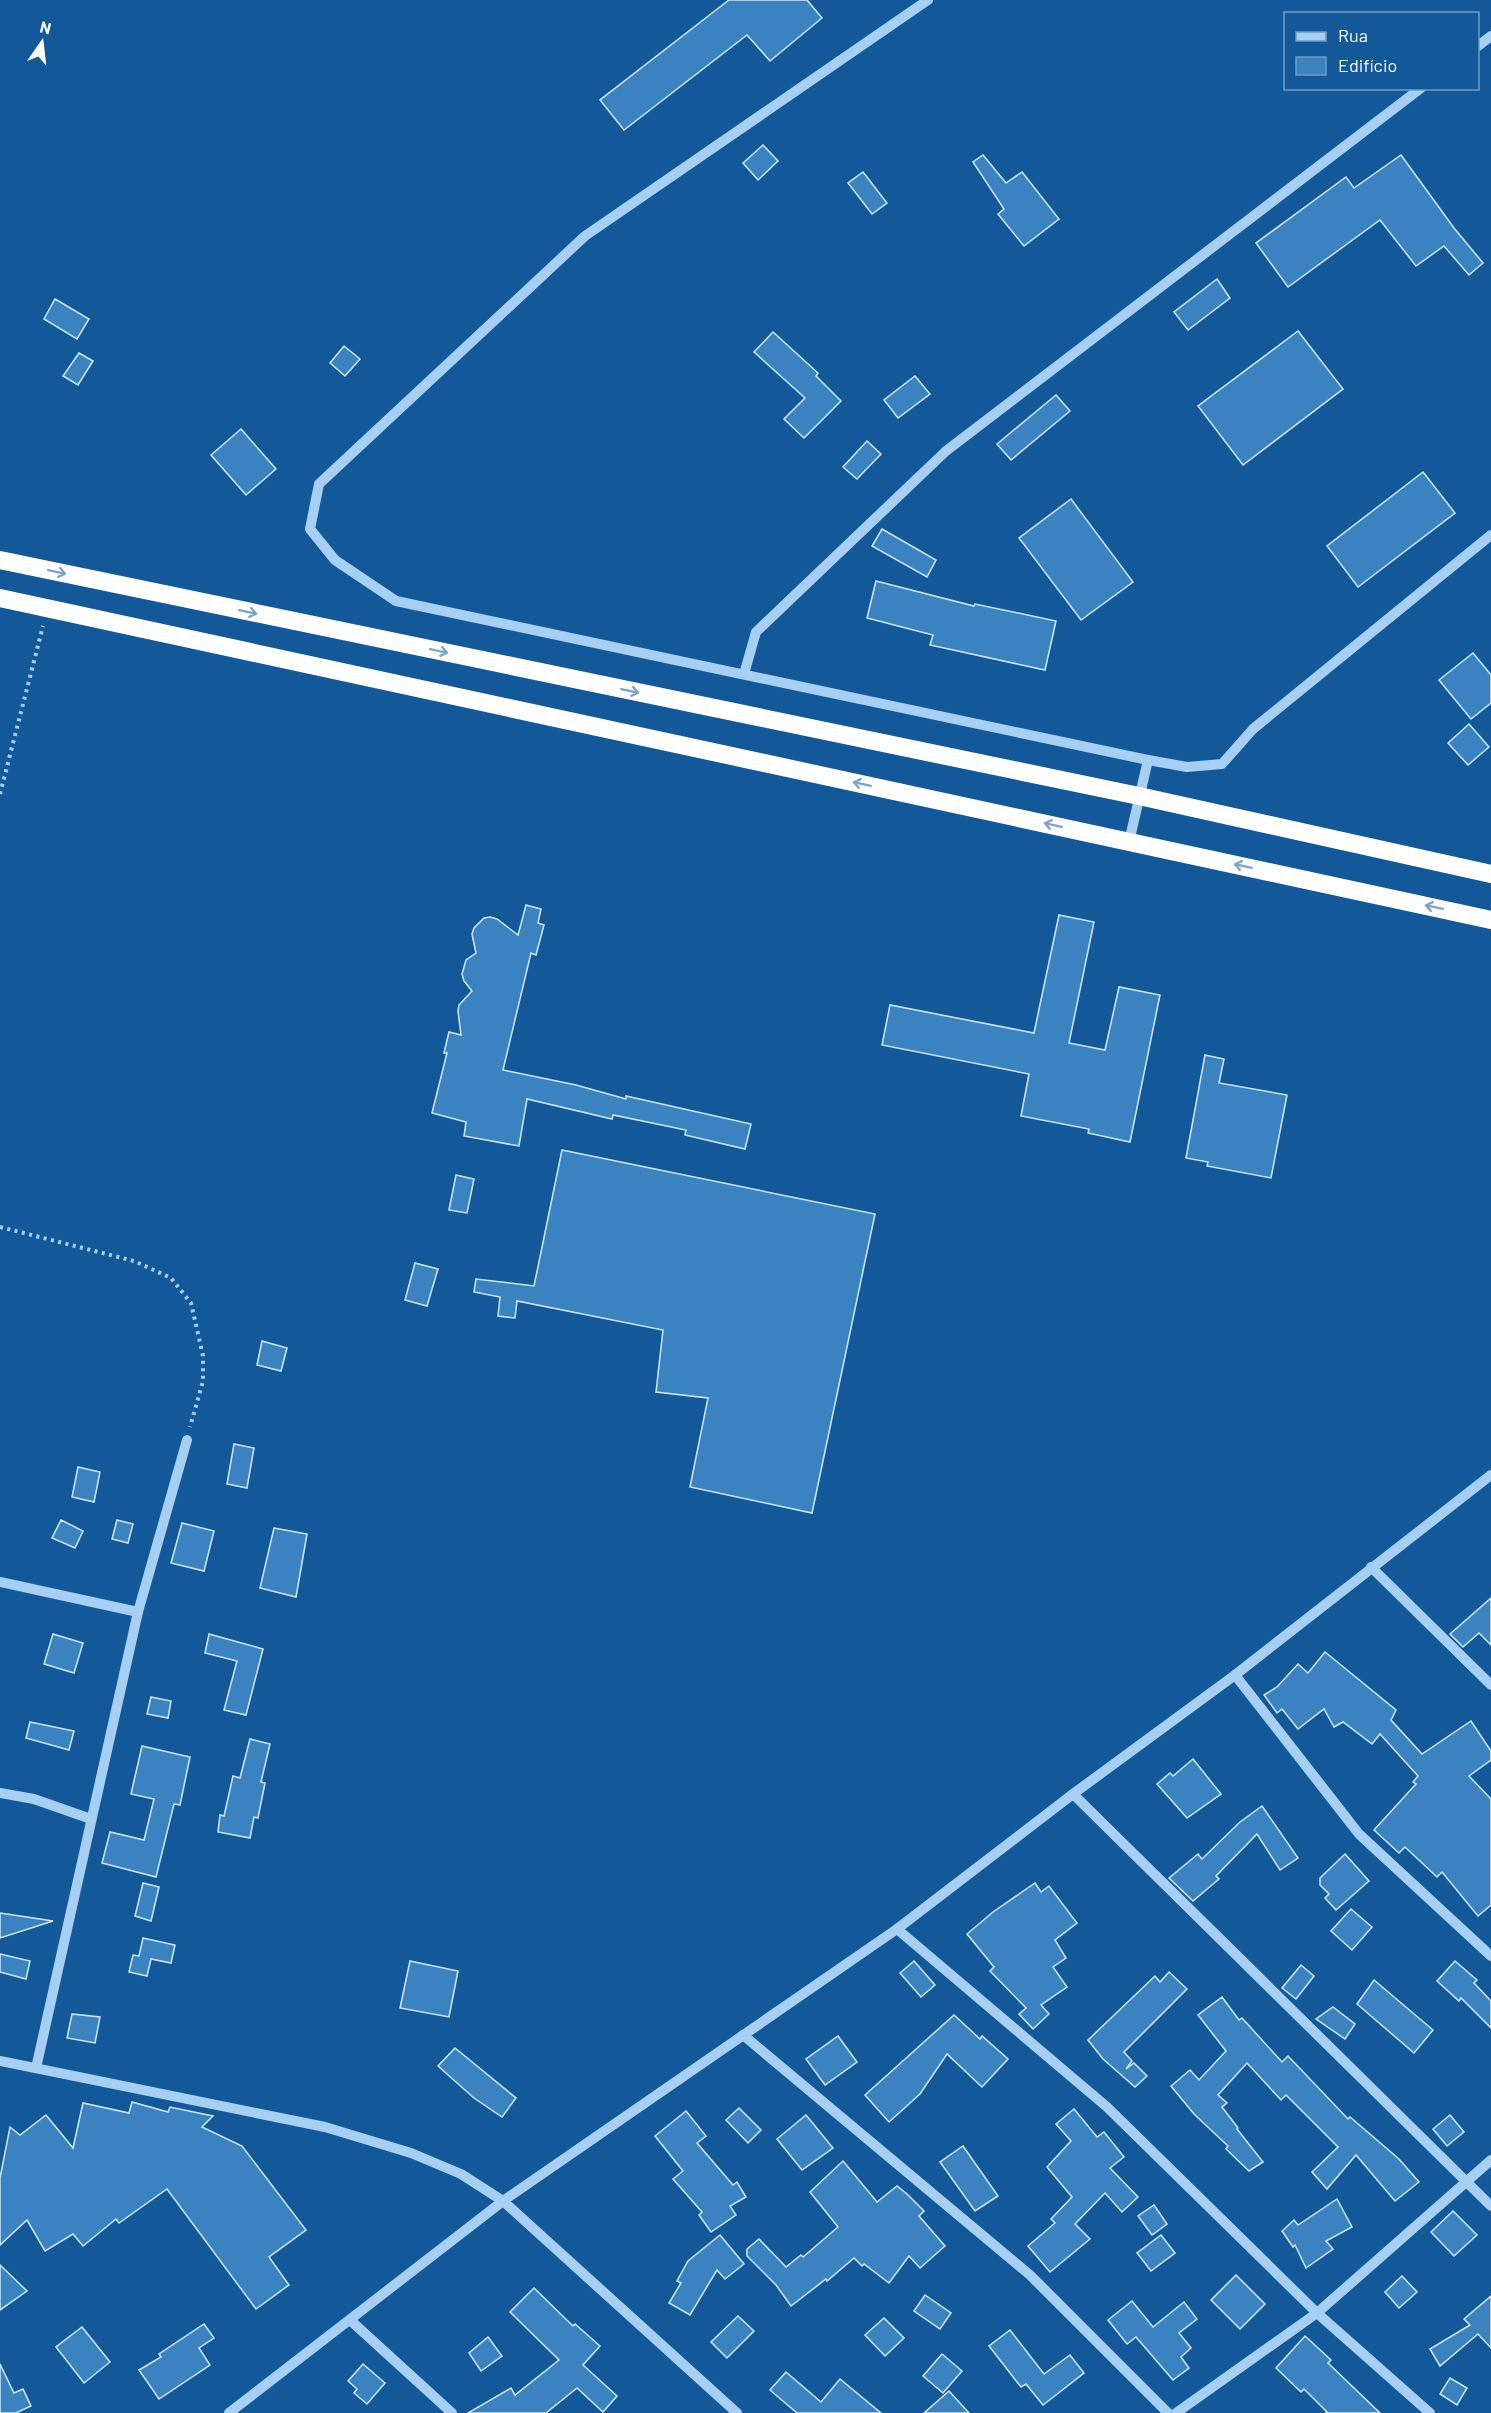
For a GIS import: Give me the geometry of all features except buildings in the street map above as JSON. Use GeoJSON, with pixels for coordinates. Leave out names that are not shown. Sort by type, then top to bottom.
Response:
{"type":"FeatureCollection","features":[{"type":"Feature","properties":{"kind":"highway"},"geometry":{"type":"LineString","coordinates":[[0,560],[1139,796],[1491,874]]}},
{"type":"Feature","properties":{"kind":"highway"},"geometry":{"type":"LineString","coordinates":[[0,598],[1491,920]]}},
{"type":"Feature","properties":{"kind":"street"},"geometry":{"type":"LineString","coordinates":[[928,0],[585,236],[319,484],[310,529],[335,560],[396,601],[1148,760],[1187,766],[1222,765],[1253,729],[1491,535]]}},
{"type":"Feature","properties":{"kind":"street"},"geometry":{"type":"LineString","coordinates":[[1479,45],[1491,36]]}},
{"type":"Feature","properties":{"kind":"street"},"geometry":{"type":"LineString","coordinates":[[744,674],[756,632],[946,451],[1417,90]]}},
{"type":"Feature","properties":{"kind":"street"},"geometry":{"type":"LineString","coordinates":[[1129,842],[1148,760]]}},
{"type":"Feature","properties":{"kind":"street"},"geometry":{"type":"LineString","coordinates":[[36,2068],[138,1612],[187,1440]]}},
{"type":"Feature","properties":{"kind":"street"},"geometry":{"type":"LineString","coordinates":[[230,2413],[503,2201],[897,1929],[1073,1794],[1235,1675],[1491,1475]]}},
{"type":"Feature","properties":{"kind":"street"},"geometry":{"type":"LineString","coordinates":[[1371,1567],[1491,1685]]}},
{"type":"Feature","properties":{"kind":"street"},"geometry":{"type":"LineString","coordinates":[[0,1582],[138,1612]]}},
{"type":"Feature","properties":{"kind":"street"},"geometry":{"type":"LineString","coordinates":[[1235,1675],[1359,1834],[1491,1956]]}},
{"type":"Feature","properties":{"kind":"street"},"geometry":{"type":"LineString","coordinates":[[0,1793],[34,1799],[91,1819]]}},
{"type":"Feature","properties":{"kind":"street"},"geometry":{"type":"LineString","coordinates":[[1073,1794],[1491,2206]]}},
{"type":"Feature","properties":{"kind":"street"},"geometry":{"type":"LineString","coordinates":[[897,1929],[1107,2107],[1317,2313],[1430,2413]]}},
{"type":"Feature","properties":{"kind":"street"},"geometry":{"type":"LineString","coordinates":[[743,2035],[1030,2275],[1168,2413]]}},
{"type":"Feature","properties":{"kind":"street"},"geometry":{"type":"LineString","coordinates":[[0,2061],[325,2127],[411,2153],[461,2174],[503,2201],[737,2413]]}},
{"type":"Feature","properties":{"kind":"street"},"geometry":{"type":"LineString","coordinates":[[1176,2413],[1317,2313],[1491,2160]]}},
{"type":"Feature","properties":{"kind":"street"},"geometry":{"type":"LineString","coordinates":[[350,2320],[452,2413]]}},
{"type":"Feature","properties":{"kind":"path"},"geometry":{"type":"LineString","coordinates":[[0,794],[48,608]]}},
{"type":"Feature","properties":{"kind":"path"},"geometry":{"type":"LineString","coordinates":[[0,1227],[134,1262],[171,1278],[191,1303],[203,1356],[203,1381],[187,1440]]}}]}
